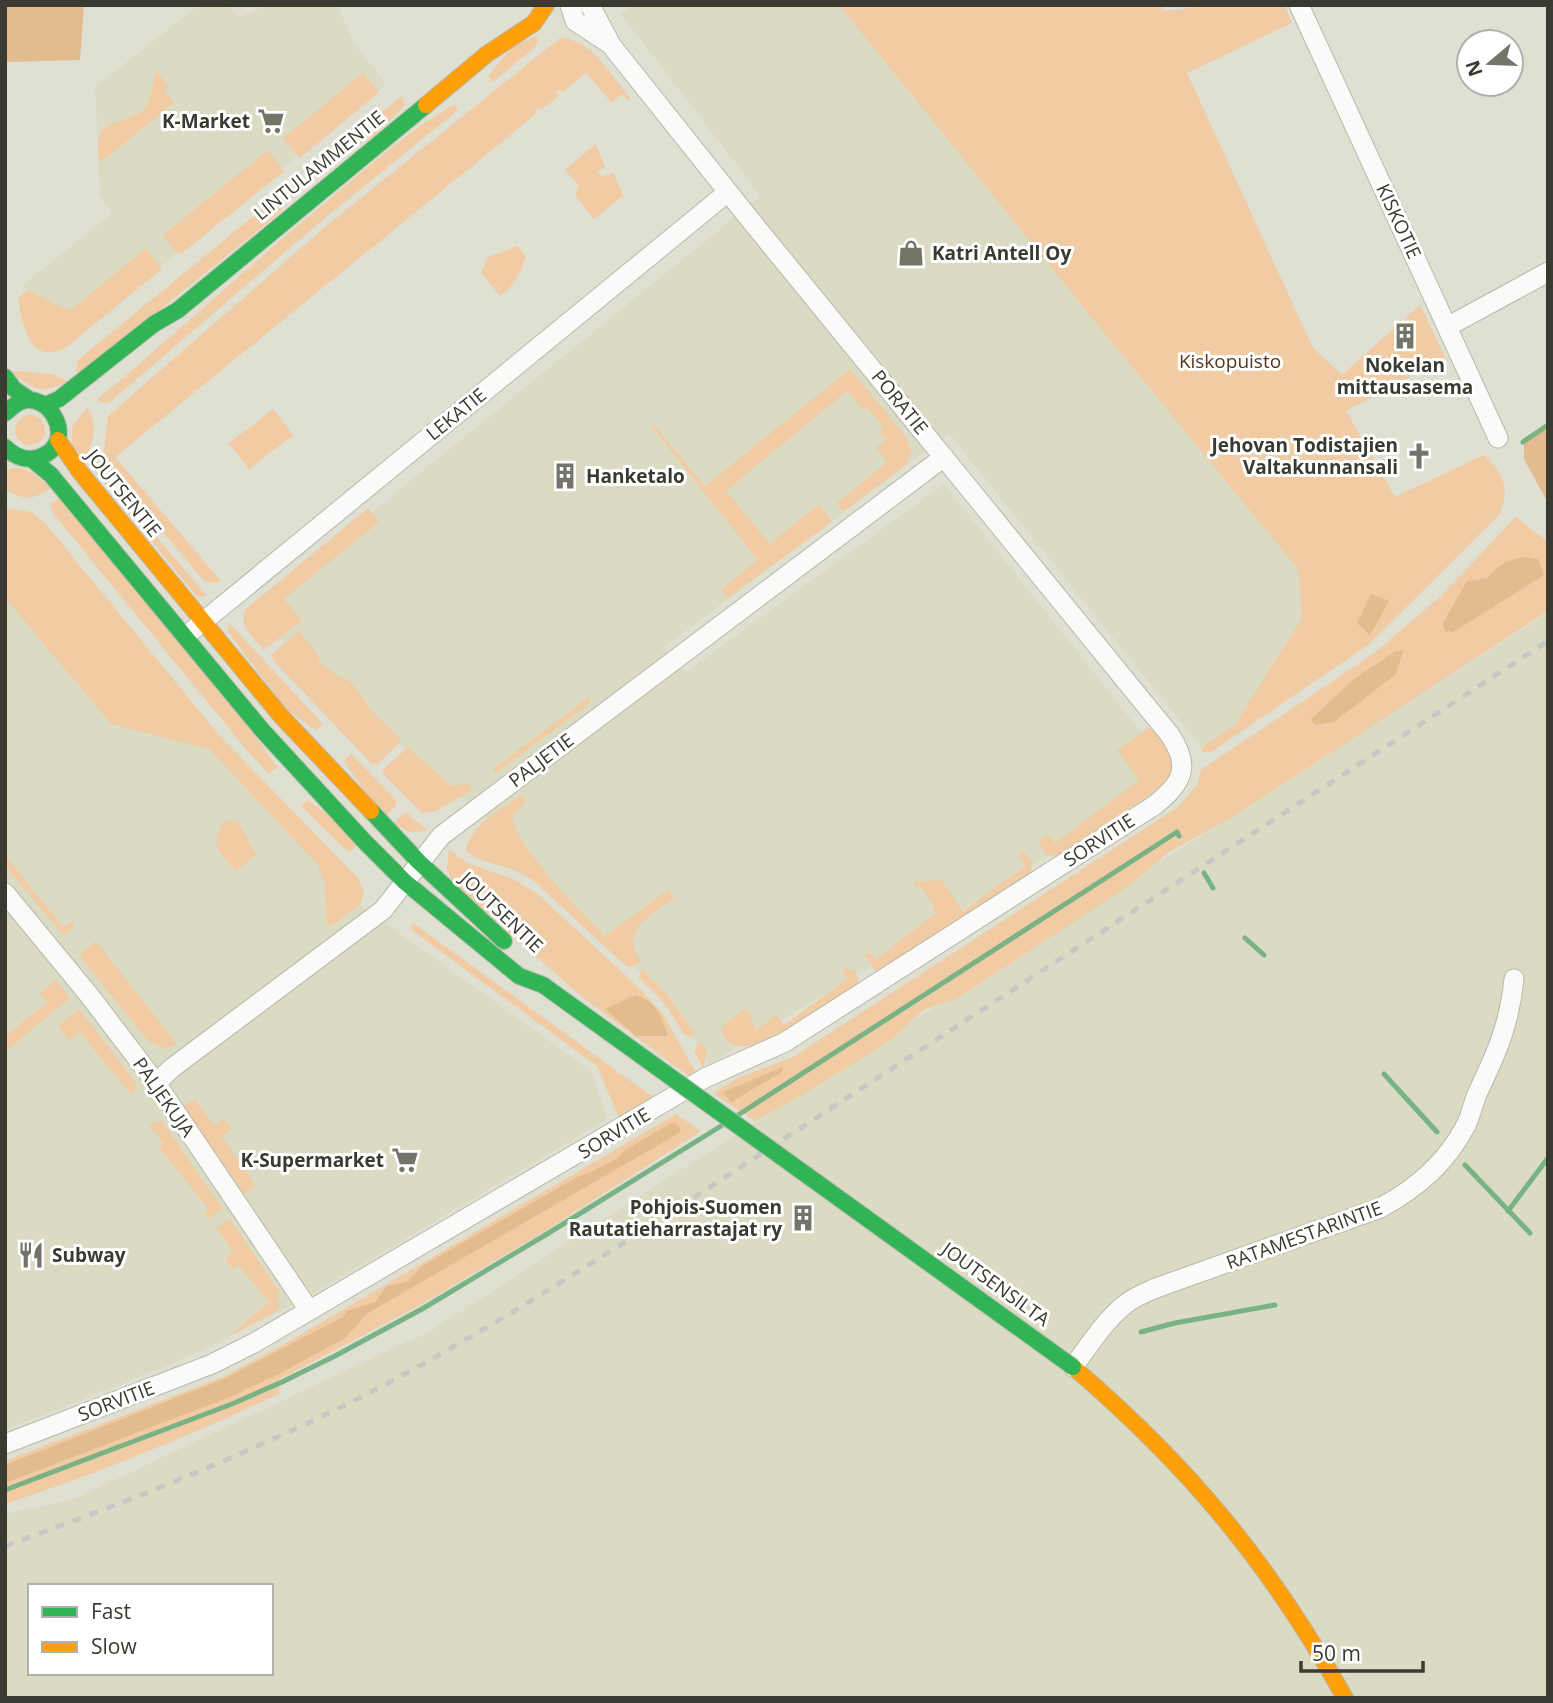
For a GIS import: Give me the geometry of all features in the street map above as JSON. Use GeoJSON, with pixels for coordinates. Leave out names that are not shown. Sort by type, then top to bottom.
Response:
{"type":"FeatureCollection","features":[{"type":"Feature","properties":{"kind":"main road","name":"LINTULAMMENTIE"},"geometry":{"type":"LineString","coordinates":[[487,54],[523,10],[533,5]]}},
{"type":"Feature","properties":{"kind":"main road","name":"LINTULAMMENTIE"},"geometry":{"type":"LineString","coordinates":[[5,413],[15,404],[59,399],[154,324],[178,310],[487,54],[534,23],[545,5]]}},
{"type":"Feature","properties":{"kind":"main road","name":"LINTULAMMENTIE"},"geometry":{"type":"LineString","coordinates":[[108,381],[164,332],[178,310]]}},
{"type":"Feature","properties":{"kind":"main road"},"geometry":{"type":"LineString","coordinates":[[5,377],[15,389],[38,402]]}},
{"type":"Feature","properties":{"kind":"main road","name":"JOUTSENTIE"},"geometry":{"type":"LineString","coordinates":[[38,402],[55,414],[63,426],[80,472],[281,716],[419,862],[526,962],[543,985]]}},
{"type":"Feature","properties":{"kind":"main road"},"geometry":{"type":"LineString","coordinates":[[8,453],[33,460],[49,453],[63,426]]}},
{"type":"Feature","properties":{"kind":"main road","name":"JOUTSENTIE"},"geometry":{"type":"LineString","coordinates":[[33,460],[56,481],[288,760],[405,882],[519,976],[543,985]]}},
{"type":"Feature","properties":{"kind":"main road","name":"JOUTSENSILTA"},"geometry":{"type":"LineString","coordinates":[[543,985],[1073,1367],[1157,1441],[1251,1547],[1299,1616],[1345,1698]]}},
{"type":"Feature","properties":{"kind":"street","name":"PORATIE"},"geometry":{"type":"LineString","coordinates":[[570,5],[575,21],[611,45]]}},
{"type":"Feature","properties":{"kind":"street","name":"PORATIE"},"geometry":{"type":"LineString","coordinates":[[590,5],[611,45],[1170,735],[1181,751],[1184,763]]}},
{"type":"Feature","properties":{"kind":"street","name":"KISKOTIE"},"geometry":{"type":"LineString","coordinates":[[1299,5],[1497,438]]}},
{"type":"Feature","properties":{"kind":"street","name":"LEKATIE"},"geometry":{"type":"LineString","coordinates":[[184,637],[728,192]]}},
{"type":"Feature","properties":{"kind":"street"},"geometry":{"type":"LineString","coordinates":[[1447,327],[1548,272]]}},
{"type":"Feature","properties":{"kind":"street","name":"PALJETIE"},"geometry":{"type":"LineString","coordinates":[[156,1083],[172,1068],[383,910],[441,836],[944,457]]}},
{"type":"Feature","properties":{"kind":"street","name":"SORVITIE"},"geometry":{"type":"LineString","coordinates":[[5,1444],[212,1364],[254,1343],[705,1078],[785,1042],[1155,805],[1173,790],[1184,763]]}},
{"type":"Feature","properties":{"kind":"street","name":"PALJEKUJA"},"geometry":{"type":"LineString","coordinates":[[5,893],[89,995],[156,1083],[309,1310]]}},
{"type":"Feature","properties":{"kind":"street","name":"RATAMESTARINTIE"},"geometry":{"type":"LineString","coordinates":[[1073,1367],[1108,1321],[1123,1306],[1138,1297],[1156,1288],[1364,1214],[1394,1201],[1433,1172],[1452,1150],[1466,1124],[1502,1042],[1511,1008],[1514,979]]}},
{"type":"Feature","properties":{"kind":"shaded area"},"geometry":{"type":"Polygon","coordinates":[[[7,5],[84,5],[80,60],[7,62],[7,5]]]}},
{"type":"Feature","properties":{"kind":"shaded area"},"geometry":{"type":"Polygon","coordinates":[[[199,5],[229,5],[238,17],[268,5],[338,5],[353,42],[386,84],[115,304],[65,313],[31,295],[23,285],[113,212],[100,195],[95,87],[199,5]]]}},
{"type":"Feature","properties":{"kind":"shaded area"},"geometry":{"type":"Polygon","coordinates":[[[632,5],[839,5],[1299,569],[1302,618],[1234,726],[1201,747],[949,433],[664,647],[685,673],[944,484],[1170,769],[1051,854],[710,1064],[668,1004],[631,962],[564,895],[487,820],[249,612],[761,196],[621,14],[632,5]]]}},
{"type":"Feature","properties":{"kind":"shaded area"},"geometry":{"type":"Polygon","coordinates":[[[1548,425],[1548,503],[1524,459],[1524,439],[1548,425]]]}},
{"type":"Feature","properties":{"kind":"shaded area"},"geometry":{"type":"Polygon","coordinates":[[[1526,557],[1538,559],[1544,575],[1453,632],[1445,631],[1443,623],[1467,581],[1488,578],[1505,563],[1526,557]]]}},
{"type":"Feature","properties":{"kind":"shaded area"},"geometry":{"type":"Polygon","coordinates":[[[1371,594],[1389,601],[1370,635],[1357,623],[1371,594]]]}},
{"type":"Feature","properties":{"kind":"shaded area"},"geometry":{"type":"Polygon","coordinates":[[[5,598],[111,724],[209,749],[318,865],[325,884],[326,920],[331,927],[360,905],[591,1071],[607,1119],[302,1300],[188,1357],[5,1430],[5,598]]]}},
{"type":"Feature","properties":{"kind":"shaded area"},"geometry":{"type":"Polygon","coordinates":[[[1548,613],[1548,1698],[5,1698],[5,1514],[74,1499],[432,1330],[1548,613]]]}},
{"type":"Feature","properties":{"kind":"shaded area"},"geometry":{"type":"Polygon","coordinates":[[[1396,651],[1403,651],[1396,674],[1334,722],[1315,725],[1311,719],[1354,679],[1396,651]]]}},
{"type":"Feature","properties":{"kind":"shaded area"},"geometry":{"type":"Polygon","coordinates":[[[635,995],[653,1005],[668,1036],[636,1036],[605,1009],[635,995]]]}},
{"type":"Feature","properties":{"kind":"shaded area"},"geometry":{"type":"Polygon","coordinates":[[[783,1067],[782,1072],[731,1102],[723,1092],[783,1067]]]}},
{"type":"Feature","properties":{"kind":"shaded area"},"geometry":{"type":"Polygon","coordinates":[[[671,1123],[676,1123],[681,1129],[679,1133],[368,1313],[345,1338],[279,1374],[230,1397],[5,1483],[5,1465],[224,1379],[343,1317],[347,1311],[375,1302],[387,1286],[407,1282],[422,1266],[579,1176],[617,1159],[624,1151],[671,1123]]]}},
{"type":"Feature","properties":{"kind":"green space","name":"Kiskopuisto"},"geometry":{"type":"Polygon","coordinates":[[[839,5],[1162,5],[1165,11],[1214,5],[1284,5],[1292,23],[1187,73],[1313,348],[1342,375],[1420,305],[1445,357],[1346,411],[1395,497],[1484,455],[1500,475],[1505,496],[1500,514],[1368,645],[1211,752],[1202,752],[1201,747],[1234,726],[1302,618],[1298,569],[839,5]]]}},
{"type":"Feature","properties":{"kind":"green space"},"geometry":{"type":"Polygon","coordinates":[[[536,36],[538,41],[535,47],[493,82],[488,76],[512,47],[536,36]]]}},
{"type":"Feature","properties":{"kind":"green space"},"geometry":{"type":"Polygon","coordinates":[[[560,38],[581,44],[591,51],[629,97],[629,102],[622,94],[612,103],[586,73],[563,92],[560,90],[556,93],[559,96],[541,110],[539,108],[535,111],[536,114],[115,457],[221,581],[204,581],[103,460],[108,416],[324,228],[560,38]]]}},
{"type":"Feature","properties":{"kind":"green space"},"geometry":{"type":"Polygon","coordinates":[[[156,71],[169,87],[164,90],[174,103],[101,162],[98,146],[103,130],[145,108],[156,71]]]}},
{"type":"Feature","properties":{"kind":"green space"},"geometry":{"type":"Polygon","coordinates":[[[363,73],[378,91],[377,94],[300,158],[283,138],[363,73]]]}},
{"type":"Feature","properties":{"kind":"green space"},"geometry":{"type":"Polygon","coordinates":[[[402,96],[405,105],[375,135],[338,156],[334,150],[402,96]]]}},
{"type":"Feature","properties":{"kind":"green space"},"geometry":{"type":"Polygon","coordinates":[[[455,104],[458,110],[320,222],[110,402],[102,403],[98,399],[376,160],[406,136],[455,104]]]}},
{"type":"Feature","properties":{"kind":"green space"},"geometry":{"type":"Polygon","coordinates":[[[596,144],[605,167],[598,170],[601,177],[614,173],[623,196],[594,219],[575,195],[579,186],[565,170],[596,144]]]}},
{"type":"Feature","properties":{"kind":"green space"},"geometry":{"type":"Polygon","coordinates":[[[268,150],[284,171],[181,254],[176,252],[163,235],[268,150]]]}},
{"type":"Feature","properties":{"kind":"green space"},"geometry":{"type":"Polygon","coordinates":[[[299,179],[303,185],[277,215],[79,375],[76,370],[78,360],[299,179]]]}},
{"type":"Feature","properties":{"kind":"green space"},"geometry":{"type":"Polygon","coordinates":[[[518,246],[526,257],[522,269],[510,288],[500,296],[481,272],[488,257],[518,246]]]}},
{"type":"Feature","properties":{"kind":"green space"},"geometry":{"type":"Polygon","coordinates":[[[146,248],[162,269],[65,348],[43,352],[30,340],[18,299],[27,290],[63,308],[72,309],[146,248]]]}},
{"type":"Feature","properties":{"kind":"green space"},"geometry":{"type":"Polygon","coordinates":[[[850,369],[906,437],[911,452],[907,464],[843,512],[837,503],[887,462],[876,448],[886,440],[879,431],[883,427],[867,407],[863,410],[847,391],[726,491],[770,544],[818,505],[832,522],[726,599],[721,589],[758,560],[652,427],[652,423],[705,486],[850,369]]]}},
{"type":"Feature","properties":{"kind":"green space"},"geometry":{"type":"Polygon","coordinates":[[[10,372],[54,375],[69,382],[50,388],[38,388],[10,372]]]}},
{"type":"Feature","properties":{"kind":"green space"},"geometry":{"type":"Polygon","coordinates":[[[87,407],[93,419],[94,433],[85,459],[72,446],[72,427],[87,407]]]}},
{"type":"Feature","properties":{"kind":"green space"},"geometry":{"type":"Polygon","coordinates":[[[273,409],[293,435],[249,469],[229,443],[273,409]]]}},
{"type":"Feature","properties":{"kind":"green space"},"geometry":{"type":"Polygon","coordinates":[[[30,415],[41,419],[45,430],[41,441],[30,445],[19,441],[15,430],[19,419],[30,415]]]}},
{"type":"Feature","properties":{"kind":"green space"},"geometry":{"type":"Polygon","coordinates":[[[26,469],[52,487],[35,497],[12,493],[5,489],[5,470],[26,469]]]}},
{"type":"Feature","properties":{"kind":"green space"},"geometry":{"type":"Polygon","coordinates":[[[94,470],[105,477],[207,596],[197,597],[94,470]]]}},
{"type":"Feature","properties":{"kind":"green space"},"geometry":{"type":"Polygon","coordinates":[[[60,497],[248,726],[277,767],[269,774],[52,512],[50,505],[60,497]]]}},
{"type":"Feature","properties":{"kind":"green space"},"geometry":{"type":"Polygon","coordinates":[[[5,508],[31,512],[44,522],[219,735],[359,879],[364,892],[360,905],[330,927],[326,920],[325,884],[318,865],[209,749],[111,724],[5,598],[5,508]]]}},
{"type":"Feature","properties":{"kind":"green space"},"geometry":{"type":"Polygon","coordinates":[[[368,508],[379,522],[284,599],[302,621],[264,650],[245,626],[246,609],[368,508]]]}},
{"type":"Feature","properties":{"kind":"green space"},"geometry":{"type":"Polygon","coordinates":[[[1516,517],[1548,542],[1548,611],[1234,816],[1169,852],[1131,884],[958,998],[925,1009],[888,1042],[814,1088],[755,1121],[713,1093],[738,1078],[793,1057],[1178,807],[1197,785],[1201,770],[1373,654],[1440,597],[1516,517]]]}},
{"type":"Feature","properties":{"kind":"green space"},"geometry":{"type":"Polygon","coordinates":[[[229,623],[323,724],[315,730],[286,709],[228,632],[229,623]]]}},
{"type":"Feature","properties":{"kind":"green space"},"geometry":{"type":"Polygon","coordinates":[[[299,631],[320,657],[317,660],[339,677],[349,680],[374,713],[400,738],[400,742],[378,764],[371,763],[273,660],[272,654],[299,631]]]}},
{"type":"Feature","properties":{"kind":"green space"},"geometry":{"type":"Polygon","coordinates":[[[588,698],[590,703],[496,773],[493,769],[588,698]]]}},
{"type":"Feature","properties":{"kind":"green space"},"geometry":{"type":"Polygon","coordinates":[[[1148,728],[1154,729],[1172,753],[1173,774],[1162,787],[1057,856],[1046,855],[1040,840],[1048,834],[1055,843],[1139,780],[1117,750],[1148,728]]]}},
{"type":"Feature","properties":{"kind":"green space"},"geometry":{"type":"Polygon","coordinates":[[[408,747],[450,785],[467,782],[472,790],[436,811],[422,813],[383,774],[384,769],[408,747]]]}},
{"type":"Feature","properties":{"kind":"green space"},"geometry":{"type":"Polygon","coordinates":[[[351,754],[396,800],[396,805],[386,816],[364,791],[344,761],[351,754]]]}},
{"type":"Feature","properties":{"kind":"green space"},"geometry":{"type":"Polygon","coordinates":[[[522,795],[525,803],[513,814],[515,826],[523,841],[550,877],[605,936],[669,889],[674,898],[648,917],[636,932],[633,940],[641,961],[627,967],[534,881],[517,871],[479,859],[466,851],[468,842],[480,826],[522,795]]]}},
{"type":"Feature","properties":{"kind":"green space"},"geometry":{"type":"Polygon","coordinates":[[[308,800],[337,822],[358,844],[351,851],[347,851],[301,806],[308,800]]]}},
{"type":"Feature","properties":{"kind":"green space"},"geometry":{"type":"Polygon","coordinates":[[[406,812],[428,831],[409,832],[394,823],[406,812]]]}},
{"type":"Feature","properties":{"kind":"green space"},"geometry":{"type":"Polygon","coordinates":[[[228,820],[238,821],[256,855],[235,871],[216,846],[220,826],[228,820]]]}},
{"type":"Feature","properties":{"kind":"green space"},"geometry":{"type":"Polygon","coordinates":[[[449,849],[469,864],[513,879],[536,893],[633,982],[663,1014],[696,1073],[690,1077],[581,996],[454,885],[447,869],[449,849]]]}},
{"type":"Feature","properties":{"kind":"green space"},"geometry":{"type":"Polygon","coordinates":[[[1026,854],[1033,864],[1030,873],[881,970],[875,970],[865,956],[867,951],[876,959],[936,913],[932,907],[934,905],[919,885],[916,887],[913,882],[941,880],[963,911],[1025,866],[1018,855],[1026,854]]]}},
{"type":"Feature","properties":{"kind":"green space"},"geometry":{"type":"Polygon","coordinates":[[[5,855],[63,927],[74,921],[74,926],[64,936],[5,866],[5,855]]]}},
{"type":"Feature","properties":{"kind":"green space"},"geometry":{"type":"Polygon","coordinates":[[[412,924],[654,1098],[619,1118],[597,1066],[414,932],[412,924]]]}},
{"type":"Feature","properties":{"kind":"green space"},"geometry":{"type":"Polygon","coordinates":[[[96,941],[177,1044],[166,1049],[149,1042],[81,958],[81,953],[96,941]]]}},
{"type":"Feature","properties":{"kind":"green space"},"geometry":{"type":"Polygon","coordinates":[[[642,968],[653,982],[660,986],[694,1035],[689,1037],[684,1034],[664,1003],[639,978],[642,968]]]}},
{"type":"Feature","properties":{"kind":"green space"},"geometry":{"type":"Polygon","coordinates":[[[846,968],[855,971],[857,986],[807,1020],[762,1042],[743,1046],[729,1042],[721,1027],[746,1008],[757,1029],[777,1015],[784,1025],[847,979],[842,971],[846,968]]]}},
{"type":"Feature","properties":{"kind":"green space"},"geometry":{"type":"Polygon","coordinates":[[[55,980],[70,998],[5,1052],[5,1036],[47,1003],[40,993],[55,980]]]}},
{"type":"Feature","properties":{"kind":"green space"},"geometry":{"type":"Polygon","coordinates":[[[79,1009],[135,1082],[137,1089],[131,1095],[80,1032],[69,1040],[58,1026],[79,1009]]]}},
{"type":"Feature","properties":{"kind":"green space"},"geometry":{"type":"Polygon","coordinates":[[[700,1042],[707,1052],[703,1068],[694,1051],[700,1042]]]}},
{"type":"Feature","properties":{"kind":"green space"},"geometry":{"type":"Polygon","coordinates":[[[196,1100],[214,1125],[224,1119],[232,1129],[222,1137],[239,1162],[249,1155],[255,1164],[246,1171],[255,1186],[243,1195],[182,1106],[196,1100]]]}},
{"type":"Feature","properties":{"kind":"green space"},"geometry":{"type":"Polygon","coordinates":[[[676,1114],[701,1131],[545,1231],[420,1305],[280,1379],[279,1394],[144,1453],[5,1504],[5,1461],[223,1377],[295,1338],[676,1114]]]}},
{"type":"Feature","properties":{"kind":"green space"},"geometry":{"type":"Polygon","coordinates":[[[162,1121],[223,1209],[209,1218],[204,1213],[208,1209],[159,1147],[163,1143],[148,1124],[162,1121]]]}},
{"type":"Feature","properties":{"kind":"green space"},"geometry":{"type":"Polygon","coordinates":[[[230,1219],[278,1290],[279,1307],[275,1312],[229,1336],[269,1302],[239,1266],[234,1270],[225,1259],[233,1252],[216,1228],[230,1219]]]}},
{"type":"Feature","properties":{"kind":"waterway"},"geometry":{"type":"LineString","coordinates":[[1523,442],[1548,425]]}},
{"type":"Feature","properties":{"kind":"waterway"},"geometry":{"type":"LineString","coordinates":[[738,1115],[1177,832],[1179,836]]}},
{"type":"Feature","properties":{"kind":"waterway"},"geometry":{"type":"LineString","coordinates":[[1204,873],[1213,888]]}},
{"type":"Feature","properties":{"kind":"waterway"},"geometry":{"type":"LineString","coordinates":[[1245,938],[1264,955]]}},
{"type":"Feature","properties":{"kind":"waterway"},"geometry":{"type":"LineString","coordinates":[[1384,1074],[1437,1132]]}},
{"type":"Feature","properties":{"kind":"waterway"},"geometry":{"type":"LineString","coordinates":[[5,1490],[232,1404],[335,1356],[422,1309],[721,1126]]}},
{"type":"Feature","properties":{"kind":"waterway"},"geometry":{"type":"LineString","coordinates":[[1508,1211],[1548,1158]]}},
{"type":"Feature","properties":{"kind":"waterway"},"geometry":{"type":"LineString","coordinates":[[1465,1165],[1530,1233]]}},
{"type":"Feature","properties":{"kind":"waterway"},"geometry":{"type":"LineString","coordinates":[[1141,1332],[1175,1323],[1275,1305]]}},
{"type":"Feature","properties":{"kind":"railway"},"geometry":{"type":"LineString","coordinates":[[5,1546],[254,1448],[413,1370],[489,1326],[638,1234],[1548,641]]}},
{"type":"Feature","properties":{"kind":"traffic: fast"},"geometry":{"type":"LineString","coordinates":[[45,405],[59,399],[154,324],[178,310],[426,105]]}},
{"type":"Feature","properties":{"kind":"traffic: fast"},"geometry":{"type":"LineString","coordinates":[[5,377],[14,389],[30,400]]}},
{"type":"Feature","properties":{"kind":"traffic: fast"},"geometry":{"type":"LineString","coordinates":[[5,413],[18,403],[29,400],[40,403],[49,409],[59,429],[58,440],[52,450],[40,457],[21,458],[5,447]]}},
{"type":"Feature","properties":{"kind":"traffic: fast"},"geometry":{"type":"LineString","coordinates":[[33,460],[51,475],[262,730],[365,842],[405,882],[519,976],[543,985]]}},
{"type":"Feature","properties":{"kind":"traffic: fast"},"geometry":{"type":"LineString","coordinates":[[371,811],[419,862],[504,941]]}},
{"type":"Feature","properties":{"kind":"traffic: fast"},"geometry":{"type":"LineString","coordinates":[[543,985],[1073,1367]]}},
{"type":"Feature","properties":{"kind":"traffic: slow"},"geometry":{"type":"LineString","coordinates":[[426,105],[487,54],[534,23],[546,5]]}},
{"type":"Feature","properties":{"kind":"traffic: slow"},"geometry":{"type":"LineString","coordinates":[[58,440],[80,472],[281,716],[371,811]]}},
{"type":"Feature","properties":{"kind":"traffic: slow"},"geometry":{"type":"LineString","coordinates":[[1073,1367],[1154,1442],[1225,1520],[1287,1604],[1345,1698]]}},
{"type":"Feature","properties":{"kind":"place","name":"K-Market"},"geometry":{"type":"Point","coordinates":[271,121]}},
{"type":"Feature","properties":{"kind":"place","name":"Katri Antell Oy"},"geometry":{"type":"Point","coordinates":[911,253]}},
{"type":"Feature","properties":{"kind":"place","name":"Nokelan mittausasema"},"geometry":{"type":"Point","coordinates":[1405,336]}},
{"type":"Feature","properties":{"kind":"place","name":"Jehovan Todistajien Valtakunnansali"},"geometry":{"type":"Point","coordinates":[1419,456]}},
{"type":"Feature","properties":{"kind":"place","name":"Hanketalo"},"geometry":{"type":"Point","coordinates":[565,476]}},
{"type":"Feature","properties":{"kind":"place","name":"K-Supermarket"},"geometry":{"type":"Point","coordinates":[405,1160]}},
{"type":"Feature","properties":{"kind":"place","name":"Pohjois-Suomen Rautatieharrastajat ry"},"geometry":{"type":"Point","coordinates":[803,1218]}},
{"type":"Feature","properties":{"kind":"place","name":"Subway"},"geometry":{"type":"Point","coordinates":[31,1255]}}]}
